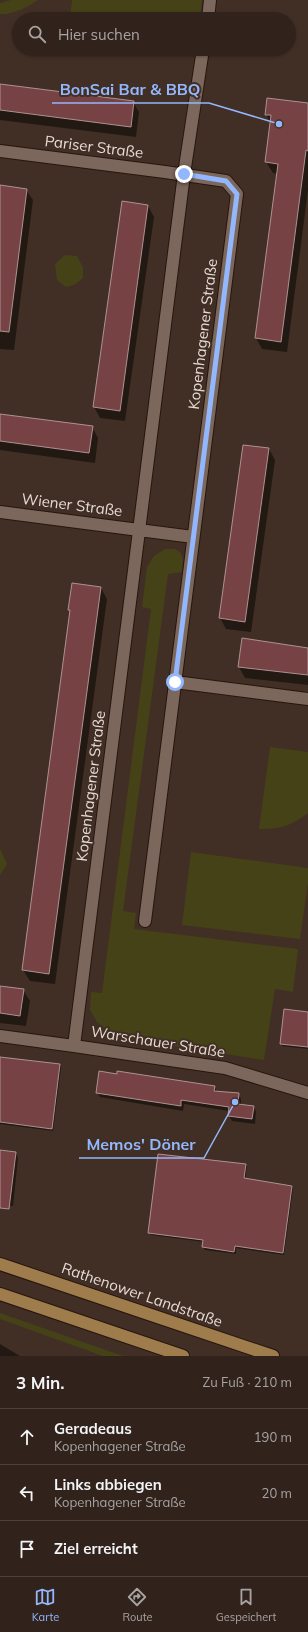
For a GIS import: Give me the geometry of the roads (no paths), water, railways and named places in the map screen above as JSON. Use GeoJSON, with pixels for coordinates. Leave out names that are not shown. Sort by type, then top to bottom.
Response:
{"type":"FeatureCollection","features":[{"type":"Feature","properties":{"kind":"main road","name":"Rathenower Landstraße"},"geometry":{"type":"LineString","coordinates":[[0,1264],[273,1356]]}},
{"type":"Feature","properties":{"kind":"main road"},"geometry":{"type":"LineString","coordinates":[[0,1294],[183,1356]]}},
{"type":"Feature","properties":{"kind":"street"},"geometry":{"type":"LineString","coordinates":[[209,12],[210,0]]}},
{"type":"Feature","properties":{"kind":"street","name":"Kopenhagener Straße"},"geometry":{"type":"LineString","coordinates":[[74,1046],[184,174],[202,56]]}},
{"type":"Feature","properties":{"kind":"street","name":"Pariser Straße"},"geometry":{"type":"LineString","coordinates":[[0,151],[184,174]]}},
{"type":"Feature","properties":{"kind":"street","name":"Kopenhagener Straße"},"geometry":{"type":"LineString","coordinates":[[145,921],[237,194],[226,181],[184,174]]}},
{"type":"Feature","properties":{"kind":"street","name":"Wiener Straße"},"geometry":{"type":"LineString","coordinates":[[0,512],[139,530]]}},
{"type":"Feature","properties":{"kind":"street"},"geometry":{"type":"LineString","coordinates":[[139,530],[193,537]]}},
{"type":"Feature","properties":{"kind":"street"},"geometry":{"type":"LineString","coordinates":[[175,682],[308,700]]}},
{"type":"Feature","properties":{"kind":"street","name":"Warschauer Straße"},"geometry":{"type":"LineString","coordinates":[[0,1036],[225,1068],[308,1093]]}},
{"type":"Feature","properties":{"kind":"place","name":"BonSai Bar & BBQ"},"geometry":{"type":"Point","coordinates":[279,124]}},
{"type":"Feature","properties":{"kind":"place","name":"Memos' Döner"},"geometry":{"type":"Point","coordinates":[235,1102]}}]}
